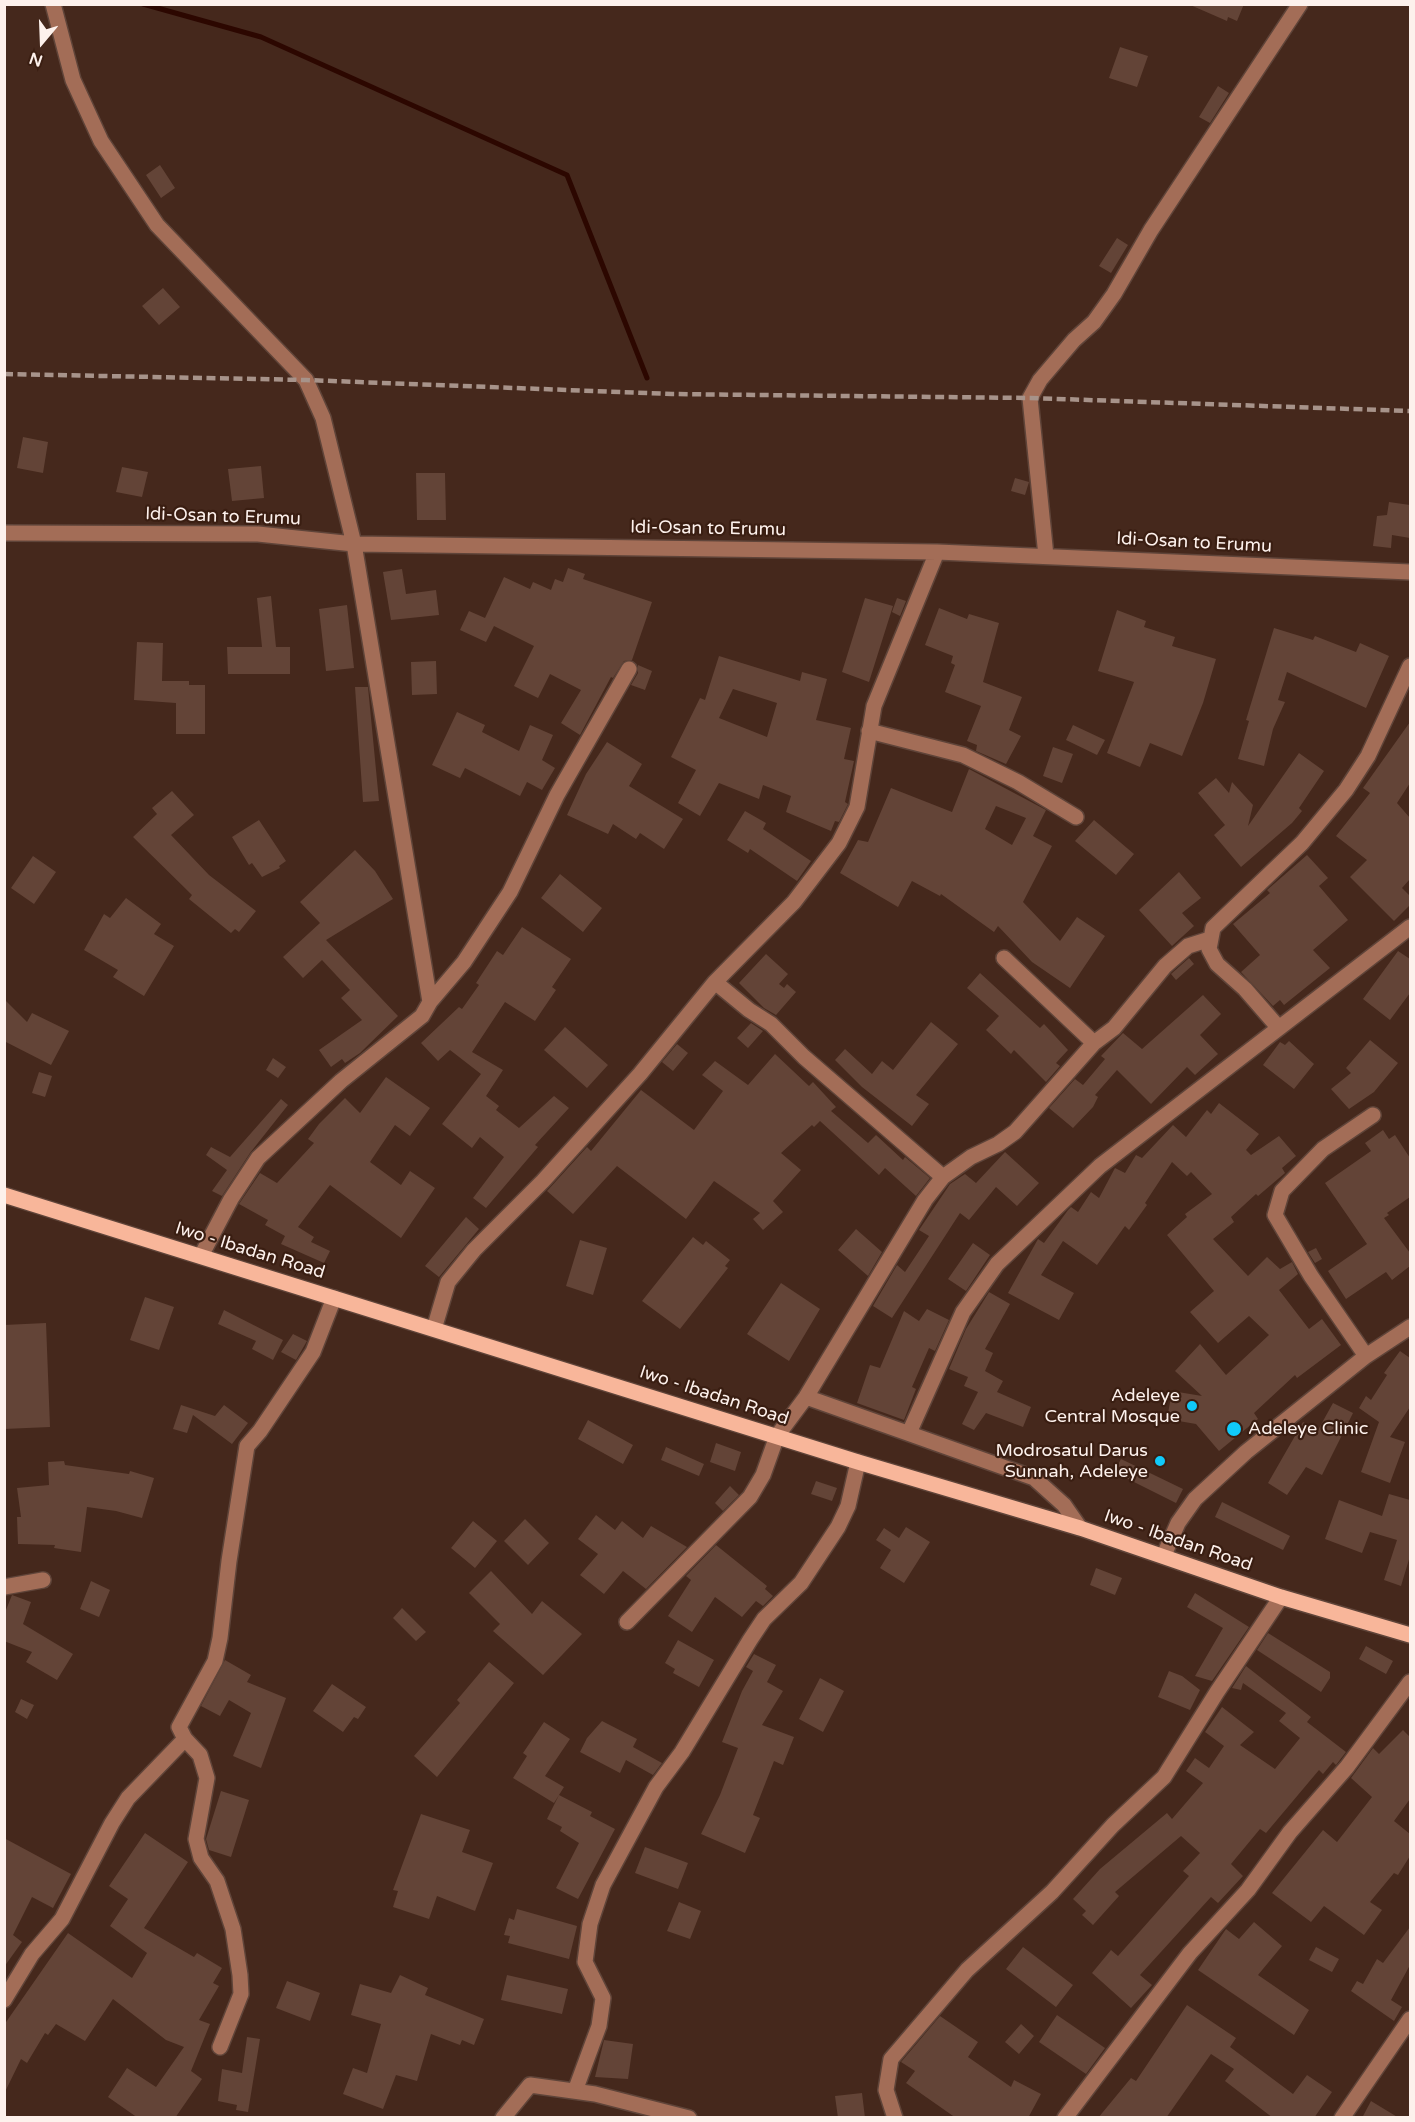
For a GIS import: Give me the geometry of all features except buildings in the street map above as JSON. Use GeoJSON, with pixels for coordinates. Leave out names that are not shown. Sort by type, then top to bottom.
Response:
{"type":"FeatureCollection","features":[{"type":"Feature","properties":{"kind":"main road","name":"Iwo - Ibadan Road"},"geometry":{"type":"LineString","coordinates":[[4,1195],[858,1462],[1080,1528],[1281,1597],[1410,1635]]}},
{"type":"Feature","properties":{"kind":"street"},"geometry":{"type":"LineString","coordinates":[[52,4],[73,80],[100,141],[157,225],[306,380],[323,418],[354,543],[430,1002]]}},
{"type":"Feature","properties":{"kind":"street"},"geometry":{"type":"LineString","coordinates":[[1046,556],[1029,398],[1040,380],[1074,340],[1094,322],[1114,294],[1151,230],[1300,4]]}},
{"type":"Feature","properties":{"kind":"street","name":"Idi-Osan to Erumu"},"geometry":{"type":"LineString","coordinates":[[4,533],[258,534],[354,543],[937,552],[1410,572]]}},
{"type":"Feature","properties":{"kind":"street"},"geometry":{"type":"LineString","coordinates":[[434,1329],[448,1282],[474,1250],[543,1181],[640,1074],[715,982],[794,902],[839,843],[857,807],[874,706],[937,552]]}},
{"type":"Feature","properties":{"kind":"street"},"geometry":{"type":"LineString","coordinates":[[1278,1027],[1245,989],[1217,964],[1209,949],[1213,928],[1302,843],[1346,790],[1368,756],[1410,666]]}},
{"type":"Feature","properties":{"kind":"street"},"geometry":{"type":"LineString","coordinates":[[201,1256],[231,1200],[258,1158],[341,1081],[422,1016],[430,1002],[464,962],[510,892],[557,795],[629,669]]}},
{"type":"Feature","properties":{"kind":"street"},"geometry":{"type":"LineString","coordinates":[[869,731],[963,755],[1018,782],[1076,817]]}},
{"type":"Feature","properties":{"kind":"street"},"geometry":{"type":"LineString","coordinates":[[909,1433],[963,1312],[997,1264],[1100,1166],[1410,927]]}},
{"type":"Feature","properties":{"kind":"street"},"geometry":{"type":"LineString","coordinates":[[627,1622],[750,1497],[763,1475],[777,1436],[806,1397],[925,1200],[943,1177],[971,1157],[998,1144],[1015,1132],[1094,1043],[1114,1028],[1165,966],[1188,946],[1210,939]]}},
{"type":"Feature","properties":{"kind":"street"},"geometry":{"type":"LineString","coordinates":[[1004,958],[1094,1043]]}},
{"type":"Feature","properties":{"kind":"street"},"geometry":{"type":"LineString","coordinates":[[715,982],[748,1010],[771,1024],[804,1057],[943,1177]]}},
{"type":"Feature","properties":{"kind":"street"},"geometry":{"type":"LineString","coordinates":[[1366,1356],[1311,1276],[1275,1215],[1282,1191],[1323,1149],[1373,1114]]}},
{"type":"Feature","properties":{"kind":"street"},"geometry":{"type":"LineString","coordinates":[[220,2047],[241,1994],[240,1975],[233,1929],[217,1881],[201,1857],[196,1839],[207,1778],[200,1755],[185,1739],[179,1727],[214,1661],[220,1638],[229,1561],[247,1446],[260,1431],[313,1352],[334,1298]]}},
{"type":"Feature","properties":{"kind":"street"},"geometry":{"type":"LineString","coordinates":[[1164,1556],[1178,1523],[1195,1499],[1246,1452],[1366,1356],[1410,1327]]}},
{"type":"Feature","properties":{"kind":"street"},"geometry":{"type":"LineString","coordinates":[[806,1397],[1034,1478],[1064,1505],[1080,1528]]}},
{"type":"Feature","properties":{"kind":"street"},"geometry":{"type":"LineString","coordinates":[[575,2091],[599,2026],[603,1998],[585,1962],[590,1924],[603,1885],[656,1787],[682,1752],[750,1640],[764,1619],[801,1582],[838,1527],[848,1506],[858,1462]]}},
{"type":"Feature","properties":{"kind":"street"},"geometry":{"type":"LineString","coordinates":[[4,1587],[44,1580]]}},
{"type":"Feature","properties":{"kind":"street"},"geometry":{"type":"LineString","coordinates":[[895,2118],[886,2090],[886,2077],[891,2059],[967,1970],[1052,1892],[1113,1825],[1164,1777],[1216,1692],[1281,1597]]}},
{"type":"Feature","properties":{"kind":"street"},"geometry":{"type":"LineString","coordinates":[[1065,2118],[1190,1953],[1248,1890],[1290,1832],[1347,1767],[1410,1682]]}},
{"type":"Feature","properties":{"kind":"street"},"geometry":{"type":"LineString","coordinates":[[4,2000],[32,1954],[62,1919],[112,1823],[128,1798],[185,1739]]}},
{"type":"Feature","properties":{"kind":"street"},"geometry":{"type":"LineString","coordinates":[[1342,2118],[1410,2019]]}},
{"type":"Feature","properties":{"kind":"street"},"geometry":{"type":"LineString","coordinates":[[503,2118],[530,2085],[575,2091],[689,2118]]}},
{"type":"Feature","properties":{"kind":"waterway"},"geometry":{"type":"LineString","coordinates":[[143,4],[261,37],[567,175],[647,378]]}},
{"type":"Feature","properties":{"kind":"railway"},"geometry":{"type":"LineString","coordinates":[[4,374],[306,380],[672,394],[1030,398],[1410,411]]}},
{"type":"Feature","properties":{"kind":"place","name":"Adeleye Central Mosque"},"geometry":{"type":"Point","coordinates":[1192,1406]}},
{"type":"Feature","properties":{"kind":"place","name":"Adeleye Clinic"},"geometry":{"type":"Point","coordinates":[1234,1429]}},
{"type":"Feature","properties":{"kind":"place","name":"Modrosatul Darus Sunnah, Adeleye"},"geometry":{"type":"Point","coordinates":[1160,1461]}}]}
